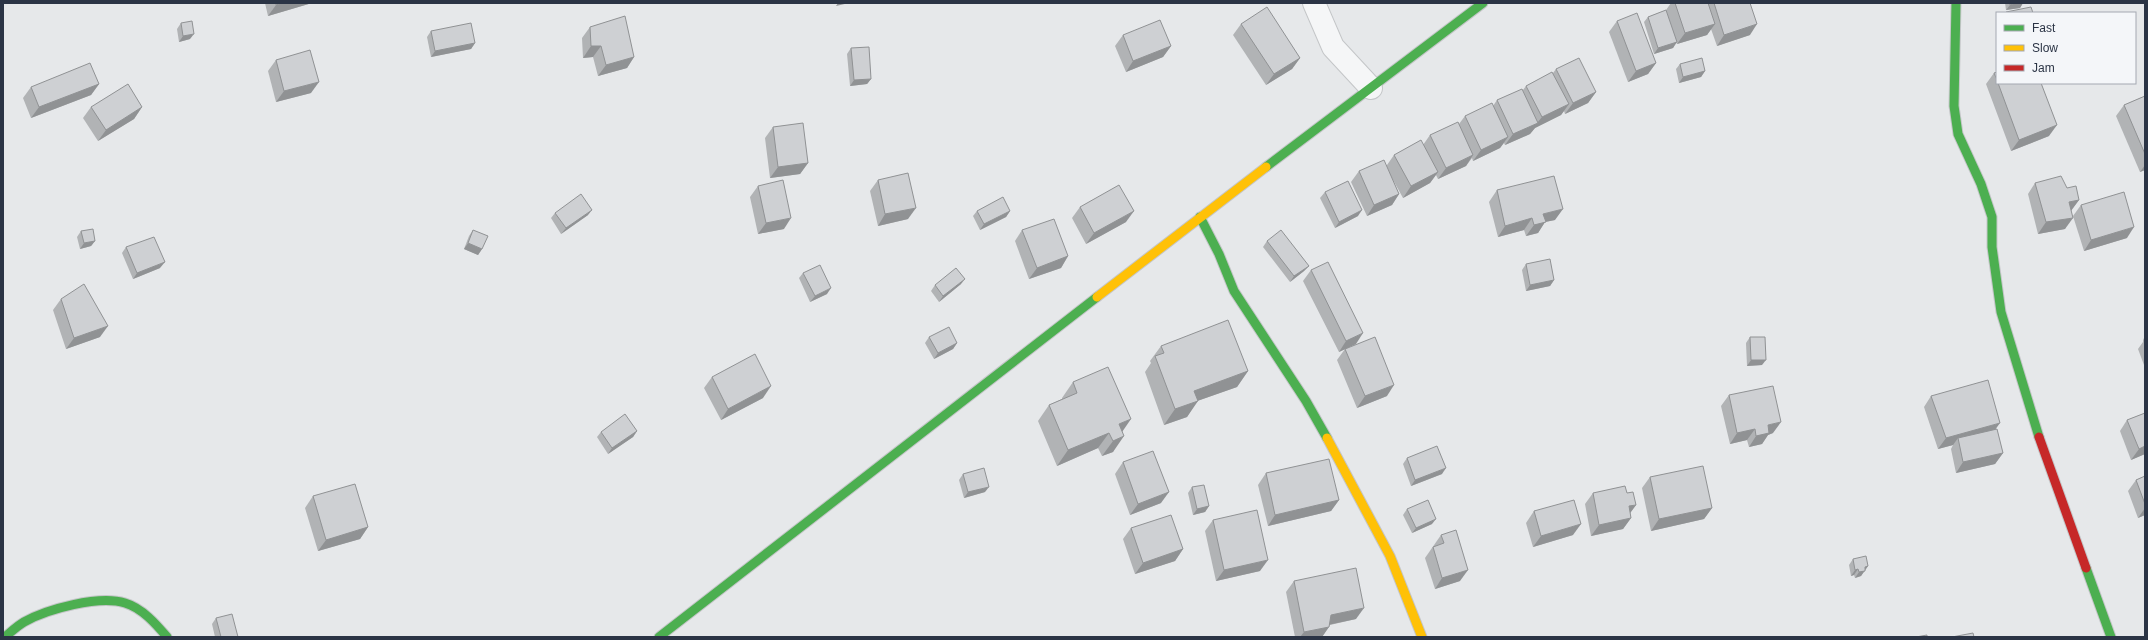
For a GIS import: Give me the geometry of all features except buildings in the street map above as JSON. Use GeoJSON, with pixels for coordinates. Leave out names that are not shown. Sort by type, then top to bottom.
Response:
{"type":"FeatureCollection","features":[{"type":"Feature","properties":{"kind":"street"},"geometry":{"type":"LineString","coordinates":[[1314,3],[1324,29],[1334,47],[1371,88]]}},
{"type":"Feature","properties":{"kind":"street"},"geometry":{"type":"LineString","coordinates":[[659,637],[1200,217],[1483,3]]}},
{"type":"Feature","properties":{"kind":"street"},"geometry":{"type":"LineString","coordinates":[[1956,3],[1954,106],[1958,134],[1981,184],[1992,217],[1992,247],[2001,312],[2030,412],[2111,637]]}},
{"type":"Feature","properties":{"kind":"street"},"geometry":{"type":"LineString","coordinates":[[1200,217],[1219,254],[1234,291],[1306,400],[1343,465],[1390,556],[1422,637]]}},
{"type":"Feature","properties":{"kind":"street"},"geometry":{"type":"LineString","coordinates":[[4,637],[24,622],[68,605],[99,602],[123,602],[148,616],[167,637]]}},
{"type":"Feature","properties":{"kind":"traffic: fast"},"geometry":{"type":"LineString","coordinates":[[1266,167],[1483,3]]}},
{"type":"Feature","properties":{"kind":"traffic: fast"},"geometry":{"type":"LineString","coordinates":[[1956,3],[1954,106],[1958,134],[1981,184],[1992,217],[1992,247],[2001,312],[2039,437]]}},
{"type":"Feature","properties":{"kind":"traffic: fast"},"geometry":{"type":"LineString","coordinates":[[1200,217],[1219,254],[1234,291],[1306,401],[1327,438]]}},
{"type":"Feature","properties":{"kind":"traffic: fast"},"geometry":{"type":"LineString","coordinates":[[659,637],[1097,297]]}},
{"type":"Feature","properties":{"kind":"traffic: fast"},"geometry":{"type":"LineString","coordinates":[[2086,568],[2111,637]]}},
{"type":"Feature","properties":{"kind":"traffic: fast"},"geometry":{"type":"LineString","coordinates":[[5,637],[24,622],[46,612],[73,605],[101,601],[114,601],[131,605],[143,613],[167,637]]}},
{"type":"Feature","properties":{"kind":"traffic: slow"},"geometry":{"type":"LineString","coordinates":[[1097,297],[1266,167]]}},
{"type":"Feature","properties":{"kind":"traffic: slow"},"geometry":{"type":"LineString","coordinates":[[1327,438],[1390,556],[1422,637]]}},
{"type":"Feature","properties":{"kind":"traffic: jam"},"geometry":{"type":"LineString","coordinates":[[2039,437],[2086,568]]}}]}
